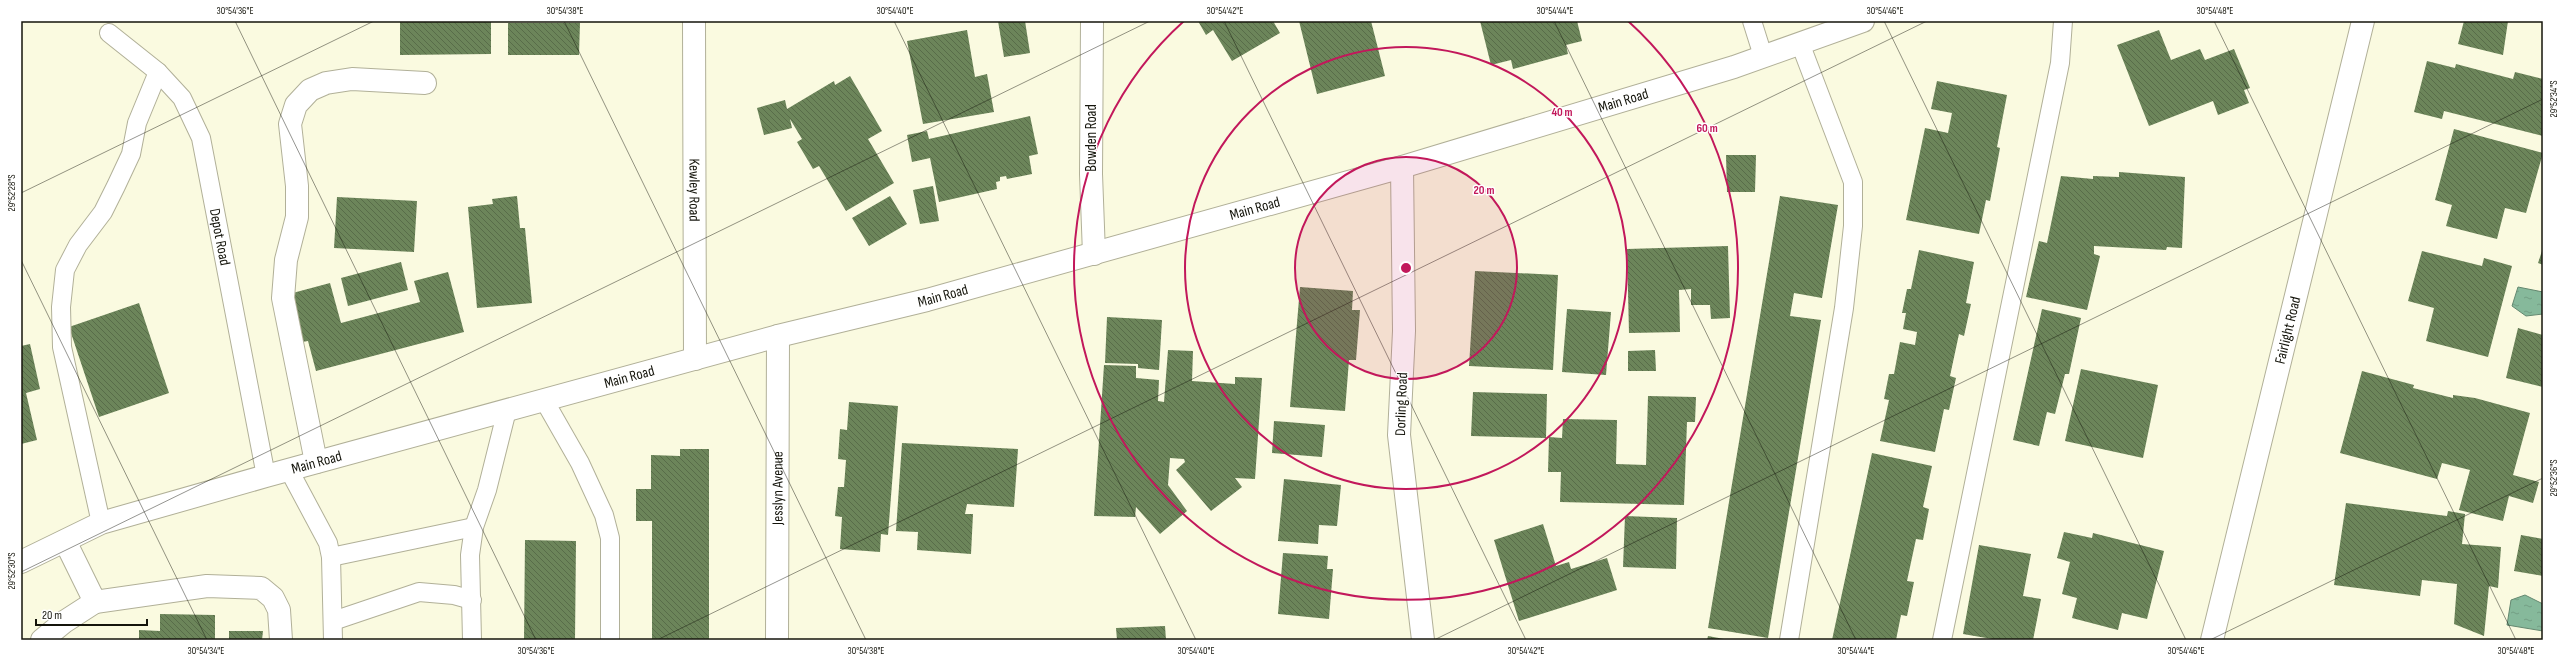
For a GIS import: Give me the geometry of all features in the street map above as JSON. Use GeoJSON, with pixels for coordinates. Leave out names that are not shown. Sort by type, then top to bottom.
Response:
{"type":"FeatureCollection","features":[{"type":"Feature","properties":{"kind":"street","name":"Kewley Road"},"geometry":{"type":"LineString","coordinates":[[694,21],[695,359]]}},
{"type":"Feature","properties":{"kind":"street","name":"Bowden Road"},"geometry":{"type":"LineString","coordinates":[[1092,21],[1090,174],[1094,254]]}},
{"type":"Feature","properties":{"kind":"street","name":"Fairlight Road"},"geometry":{"type":"LineString","coordinates":[[2212,640],[2363,21]]}},
{"type":"Feature","properties":{"kind":"street","name":"Main Road"},"geometry":{"type":"LineString","coordinates":[[21,562],[101,523],[316,462],[778,336],[927,300],[1402,166],[1734,67],[1851,23]]}},
{"type":"Feature","properties":{"kind":"street"},"geometry":{"type":"LineString","coordinates":[[316,462],[283,298],[286,260],[297,217],[297,186],[290,124],[296,105],[310,90],[326,83],[352,79],[425,83]]}},
{"type":"Feature","properties":{"kind":"street","name":"Dorling Road"},"geometry":{"type":"LineString","coordinates":[[1402,166],[1404,331],[1399,435],[1423,640]]}},
{"type":"Feature","properties":{"kind":"street","name":"Jesslyn Avenue"},"geometry":{"type":"LineString","coordinates":[[777,640],[778,336]]}},
{"type":"Feature","properties":{"kind":"street"},"geometry":{"type":"LineString","coordinates":[[65,541],[95,602]]}},
{"type":"Feature","properties":{"kind":"street"},"geometry":{"type":"LineString","coordinates":[[42,640],[64,622],[95,602],[207,586],[261,588],[273,598],[278,610],[281,640]]}},
{"type":"Feature","properties":{"kind":"lane"},"geometry":{"type":"LineString","coordinates":[[1752,21],[1763,56]]}},
{"type":"Feature","properties":{"kind":"lane"},"geometry":{"type":"LineString","coordinates":[[1942,640],[2060,63],[2063,21]]}},
{"type":"Feature","properties":{"kind":"lane","name":"Depot Road"},"geometry":{"type":"LineString","coordinates":[[109,33],[158,72],[182,98],[201,138],[266,476]]}},
{"type":"Feature","properties":{"kind":"lane"},"geometry":{"type":"LineString","coordinates":[[1790,640],[1844,308],[1853,226],[1853,182],[1800,43]]}},
{"type":"Feature","properties":{"kind":"lane"},"geometry":{"type":"LineString","coordinates":[[101,523],[62,348],[62,307],[65,270],[78,245],[103,212],[116,186],[131,154],[137,123],[158,72]]}},
{"type":"Feature","properties":{"kind":"lane"},"geometry":{"type":"LineString","coordinates":[[544,400],[580,464],[604,515],[610,538],[610,640]]}},
{"type":"Feature","properties":{"kind":"lane"},"geometry":{"type":"LineString","coordinates":[[472,640],[470,555],[474,527],[487,490],[507,410]]}},
{"type":"Feature","properties":{"kind":"lane"},"geometry":{"type":"LineString","coordinates":[[289,470],[321,526],[331,557],[333,640]]}},
{"type":"Feature","properties":{"kind":"lane"},"geometry":{"type":"LineString","coordinates":[[331,557],[474,527]]}},
{"type":"Feature","properties":{"kind":"lane"},"geometry":{"type":"LineString","coordinates":[[333,621],[419,592],[454,595],[472,600]]}},
{"type":"Feature","properties":{"kind":"water"},"geometry":{"type":"Polygon","coordinates":[[[2518,287],[2543,292],[2543,314],[2526,316],[2512,306],[2518,287]]]}},
{"type":"Feature","properties":{"kind":"water"},"geometry":{"type":"Polygon","coordinates":[[[2525,595],[2543,604],[2543,631],[2507,625],[2511,600],[2525,595]]]}},
{"type":"Feature","properties":{"kind":"building"},"geometry":{"type":"Polygon","coordinates":[[[400,21],[491,21],[491,54],[400,55],[400,21]]]}},
{"type":"Feature","properties":{"kind":"building"},"geometry":{"type":"Polygon","coordinates":[[[998,21],[1025,21],[1030,53],[1004,57],[998,21]]]}},
{"type":"Feature","properties":{"kind":"building"},"geometry":{"type":"Polygon","coordinates":[[[1198,21],[1273,21],[1280,33],[1232,61],[1213,30],[1206,35],[1198,21]]]}},
{"type":"Feature","properties":{"kind":"building"},"geometry":{"type":"Polygon","coordinates":[[[1299,21],[1371,21],[1385,76],[1317,94],[1299,21]]]}},
{"type":"Feature","properties":{"kind":"building"},"geometry":{"type":"Polygon","coordinates":[[[1480,21],[1577,21],[1582,41],[1566,45],[1568,54],[1513,69],[1511,60],[1491,65],[1480,21]]]}},
{"type":"Feature","properties":{"kind":"building"},"geometry":{"type":"Polygon","coordinates":[[[2464,21],[2508,21],[2503,55],[2458,44],[2464,21]]]}},
{"type":"Feature","properties":{"kind":"building"},"geometry":{"type":"Polygon","coordinates":[[[508,23],[580,23],[579,55],[508,55],[508,23]]]}},
{"type":"Feature","properties":{"kind":"building"},"geometry":{"type":"Polygon","coordinates":[[[967,30],[975,77],[987,74],[994,112],[923,124],[907,41],[967,30]]]}},
{"type":"Feature","properties":{"kind":"building"},"geometry":{"type":"Polygon","coordinates":[[[2159,30],[2171,60],[2200,49],[2205,60],[2234,49],[2250,88],[2244,90],[2249,103],[2218,115],[2213,101],[2149,126],[2117,45],[2159,30]]]}},
{"type":"Feature","properties":{"kind":"building"},"geometry":{"type":"Polygon","coordinates":[[[2427,61],[2455,68],[2456,64],[2513,79],[2515,72],[2543,79],[2543,136],[2444,111],[2442,119],[2414,112],[2427,61]]]}},
{"type":"Feature","properties":{"kind":"building"},"geometry":{"type":"Polygon","coordinates":[[[850,76],[882,131],[868,139],[894,183],[846,211],[819,166],[813,169],[797,142],[802,139],[790,119],[792,128],[764,135],[757,108],[785,100],[787,109],[834,81],[835,85],[850,76]]]}},
{"type":"Feature","properties":{"kind":"building"},"geometry":{"type":"Polygon","coordinates":[[[1937,81],[2007,95],[1997,147],[2000,148],[1990,201],[1986,200],[1979,234],[1906,220],[1925,128],[1948,133],[1952,113],[1931,109],[1937,81]]]}},
{"type":"Feature","properties":{"kind":"building"},"geometry":{"type":"Polygon","coordinates":[[[1030,116],[1038,154],[1029,156],[1032,174],[1007,179],[1006,176],[1000,177],[1000,181],[996,182],[997,189],[939,202],[930,158],[912,162],[907,135],[927,131],[929,139],[1030,116]]]}},
{"type":"Feature","properties":{"kind":"building"},"geometry":{"type":"Polygon","coordinates":[[[2454,129],[2543,153],[2526,213],[2505,208],[2497,239],[2446,226],[2452,205],[2435,200],[2454,129]]]}},
{"type":"Feature","properties":{"kind":"building"},"geometry":{"type":"Polygon","coordinates":[[[1726,155],[1756,155],[1755,192],[1727,192],[1726,155]]]}},
{"type":"Feature","properties":{"kind":"building"},"geometry":{"type":"Polygon","coordinates":[[[2119,172],[2185,177],[2182,248],[2167,247],[2166,250],[2094,246],[2094,254],[2100,256],[2087,310],[2026,297],[2039,241],[2047,243],[2061,176],[2093,179],[2093,176],[2119,177],[2119,172]]]}},
{"type":"Feature","properties":{"kind":"building"},"geometry":{"type":"Polygon","coordinates":[[[933,186],[939,221],[920,224],[913,190],[933,186]]]}},
{"type":"Feature","properties":{"kind":"building"},"geometry":{"type":"Polygon","coordinates":[[[517,196],[520,228],[525,228],[532,303],[477,308],[468,207],[493,204],[492,199],[517,196]]]}},
{"type":"Feature","properties":{"kind":"building"},"geometry":{"type":"Polygon","coordinates":[[[890,196],[907,224],[869,246],[852,218],[890,196]]]}},
{"type":"Feature","properties":{"kind":"building"},"geometry":{"type":"Polygon","coordinates":[[[1780,196],[1838,205],[1822,298],[1794,293],[1790,316],[1821,320],[1768,638],[1708,628],[1780,196]]]}},
{"type":"Feature","properties":{"kind":"building"},"geometry":{"type":"Polygon","coordinates":[[[337,197],[417,201],[414,252],[334,248],[337,197]]]}},
{"type":"Feature","properties":{"kind":"building"},"geometry":{"type":"Polygon","coordinates":[[[1728,246],[1730,318],[1711,319],[1710,305],[1691,305],[1691,289],[1679,290],[1680,332],[1629,333],[1627,249],[1728,246]]]}},
{"type":"Feature","properties":{"kind":"building"},"geometry":{"type":"Polygon","coordinates":[[[2543,248],[2543,265],[2538,263],[2543,248]]]}},
{"type":"Feature","properties":{"kind":"building"},"geometry":{"type":"Polygon","coordinates":[[[1919,250],[1974,262],[1966,303],[1971,304],[1964,336],[1959,334],[1950,376],[1956,378],[1949,410],[1944,409],[1935,452],[1880,441],[1889,400],[1884,399],[1889,374],[1894,374],[1900,342],[1915,345],[1917,332],[1903,329],[1906,313],[1902,313],[1907,289],[1911,289],[1919,250]]]}},
{"type":"Feature","properties":{"kind":"building"},"geometry":{"type":"Polygon","coordinates":[[[2422,251],[2482,266],[2484,258],[2512,266],[2488,357],[2426,341],[2434,308],[2408,301],[2422,251]]]}},
{"type":"Feature","properties":{"kind":"building"},"geometry":{"type":"Polygon","coordinates":[[[401,262],[408,290],[348,306],[341,278],[401,262]]]}},
{"type":"Feature","properties":{"kind":"building"},"geometry":{"type":"Polygon","coordinates":[[[1475,271],[1558,275],[1553,370],[1469,366],[1475,271]]]}},
{"type":"Feature","properties":{"kind":"building"},"geometry":{"type":"Polygon","coordinates":[[[448,272],[464,332],[316,371],[308,341],[302,342],[289,294],[330,283],[341,323],[420,302],[414,281],[448,272]]]}},
{"type":"Feature","properties":{"kind":"building"},"geometry":{"type":"Polygon","coordinates":[[[1300,287],[1353,291],[1352,310],[1360,310],[1356,360],[1349,360],[1345,411],[1290,407],[1300,287]]]}},
{"type":"Feature","properties":{"kind":"building"},"geometry":{"type":"Polygon","coordinates":[[[139,303],[169,393],[99,417],[69,327],[139,303]]]}},
{"type":"Feature","properties":{"kind":"building"},"geometry":{"type":"Polygon","coordinates":[[[1567,309],[1611,312],[1606,375],[1562,372],[1567,309]]]}},
{"type":"Feature","properties":{"kind":"building"},"geometry":{"type":"Polygon","coordinates":[[[2042,309],[2081,318],[2069,374],[2065,374],[2055,414],[2047,412],[2039,446],[2013,440],[2042,309]]]}},
{"type":"Feature","properties":{"kind":"building"},"geometry":{"type":"Polygon","coordinates":[[[1107,317],[1162,320],[1159,370],[1138,368],[1138,364],[1105,363],[1107,317]]]}},
{"type":"Feature","properties":{"kind":"building"},"geometry":{"type":"Polygon","coordinates":[[[2518,328],[2543,335],[2543,387],[2506,378],[2518,328]]]}},
{"type":"Feature","properties":{"kind":"building"},"geometry":{"type":"Polygon","coordinates":[[[30,344],[40,389],[26,393],[37,440],[21,444],[21,346],[30,344]]]}},
{"type":"Feature","properties":{"kind":"building"},"geometry":{"type":"Polygon","coordinates":[[[1168,350],[1193,351],[1192,381],[1235,384],[1235,377],[1262,378],[1255,479],[1235,478],[1242,487],[1211,511],[1176,470],[1185,462],[1184,459],[1170,458],[1168,485],[1187,511],[1160,534],[1136,507],[1135,517],[1094,516],[1104,365],[1136,366],[1136,378],[1159,380],[1158,401],[1164,402],[1168,350]]]}},
{"type":"Feature","properties":{"kind":"building"},"geometry":{"type":"Polygon","coordinates":[[[1655,350],[1656,371],[1628,371],[1628,351],[1655,350]]]}},
{"type":"Feature","properties":{"kind":"building"},"geometry":{"type":"Polygon","coordinates":[[[2081,369],[2158,385],[2143,458],[2065,441],[2081,369]]]}},
{"type":"Feature","properties":{"kind":"building"},"geometry":{"type":"Polygon","coordinates":[[[2362,371],[2414,385],[2413,388],[2453,398],[2453,395],[2475,398],[2530,413],[2513,475],[2539,482],[2533,503],[2509,496],[2503,521],[2459,510],[2470,470],[2442,463],[2437,479],[2340,453],[2362,371]]]}},
{"type":"Feature","properties":{"kind":"building"},"geometry":{"type":"Polygon","coordinates":[[[1473,392],[1547,394],[1546,438],[1471,436],[1473,392]]]}},
{"type":"Feature","properties":{"kind":"building"},"geometry":{"type":"Polygon","coordinates":[[[1648,396],[1696,397],[1695,422],[1687,422],[1684,505],[1560,502],[1561,472],[1548,472],[1549,437],[1562,438],[1563,419],[1617,420],[1616,464],[1646,465],[1648,396]]]}},
{"type":"Feature","properties":{"kind":"building"},"geometry":{"type":"Polygon","coordinates":[[[849,402],[898,406],[888,535],[881,534],[880,552],[840,549],[842,517],[835,516],[838,487],[844,487],[846,460],[838,459],[840,429],[847,430],[849,402]]]}},
{"type":"Feature","properties":{"kind":"building"},"geometry":{"type":"Polygon","coordinates":[[[1274,421],[1325,425],[1322,457],[1272,453],[1274,421]]]}},
{"type":"Feature","properties":{"kind":"building"},"geometry":{"type":"Polygon","coordinates":[[[902,443],[1018,449],[1014,507],[967,504],[965,514],[973,514],[971,554],[917,550],[918,532],[896,531],[902,443]]]}},
{"type":"Feature","properties":{"kind":"building"},"geometry":{"type":"Polygon","coordinates":[[[680,449],[709,449],[709,640],[652,640],[652,521],[636,521],[636,489],[651,489],[651,455],[680,456],[680,449]]]}},
{"type":"Feature","properties":{"kind":"building"},"geometry":{"type":"Polygon","coordinates":[[[1872,453],[1932,466],[1923,507],[1929,509],[1923,540],[1916,539],[1907,581],[1914,582],[1907,616],[1901,615],[1896,640],[1832,640],[1872,453]]]}},
{"type":"Feature","properties":{"kind":"building"},"geometry":{"type":"Polygon","coordinates":[[[1284,479],[1341,485],[1337,526],[1319,525],[1318,544],[1278,541],[1284,479]]]}},
{"type":"Feature","properties":{"kind":"building"},"geometry":{"type":"Polygon","coordinates":[[[2346,503],[2447,516],[2448,511],[2465,514],[2462,544],[2501,547],[2498,588],[2489,586],[2484,636],[2454,624],[2457,584],[2422,580],[2420,596],[2334,585],[2346,503]]]}},
{"type":"Feature","properties":{"kind":"building"},"geometry":{"type":"Polygon","coordinates":[[[1625,516],[1677,518],[1676,569],[1623,567],[1625,516]]]}},
{"type":"Feature","properties":{"kind":"building"},"geometry":{"type":"Polygon","coordinates":[[[1543,524],[1556,566],[1569,562],[1571,569],[1607,558],[1617,590],[1519,621],[1494,540],[1543,524]]]}},
{"type":"Feature","properties":{"kind":"building"},"geometry":{"type":"Polygon","coordinates":[[[2064,532],[2092,538],[2093,533],[2164,551],[2147,619],[2122,613],[2118,630],[2072,618],[2077,598],[2062,594],[2070,562],[2057,558],[2064,532]]]}},
{"type":"Feature","properties":{"kind":"building"},"geometry":{"type":"Polygon","coordinates":[[[2521,535],[2543,539],[2543,576],[2514,571],[2521,535]]]}},
{"type":"Feature","properties":{"kind":"building"},"geometry":{"type":"Polygon","coordinates":[[[525,540],[576,541],[575,640],[524,640],[525,540]]]}},
{"type":"Feature","properties":{"kind":"building"},"geometry":{"type":"Polygon","coordinates":[[[1979,545],[2031,554],[2023,596],[2041,599],[2033,640],[1998,640],[1963,634],[1979,545]]]}},
{"type":"Feature","properties":{"kind":"building"},"geometry":{"type":"Polygon","coordinates":[[[1283,553],[1328,556],[1327,569],[1333,569],[1329,619],[1278,614],[1283,553]]]}},
{"type":"Feature","properties":{"kind":"building"},"geometry":{"type":"Polygon","coordinates":[[[160,614],[215,615],[215,640],[139,640],[139,630],[160,631],[160,614]]]}},
{"type":"Feature","properties":{"kind":"building"},"geometry":{"type":"Polygon","coordinates":[[[1165,626],[1166,640],[1117,640],[1116,628],[1165,626]]]}},
{"type":"Feature","properties":{"kind":"building"},"geometry":{"type":"Polygon","coordinates":[[[229,631],[263,631],[262,640],[229,640],[229,631]]]}},
{"type":"Feature","properties":{"kind":"building"},"geometry":{"type":"Polygon","coordinates":[[[1708,636],[1724,639],[1724,640],[1707,640],[1708,636]]]}}]}
